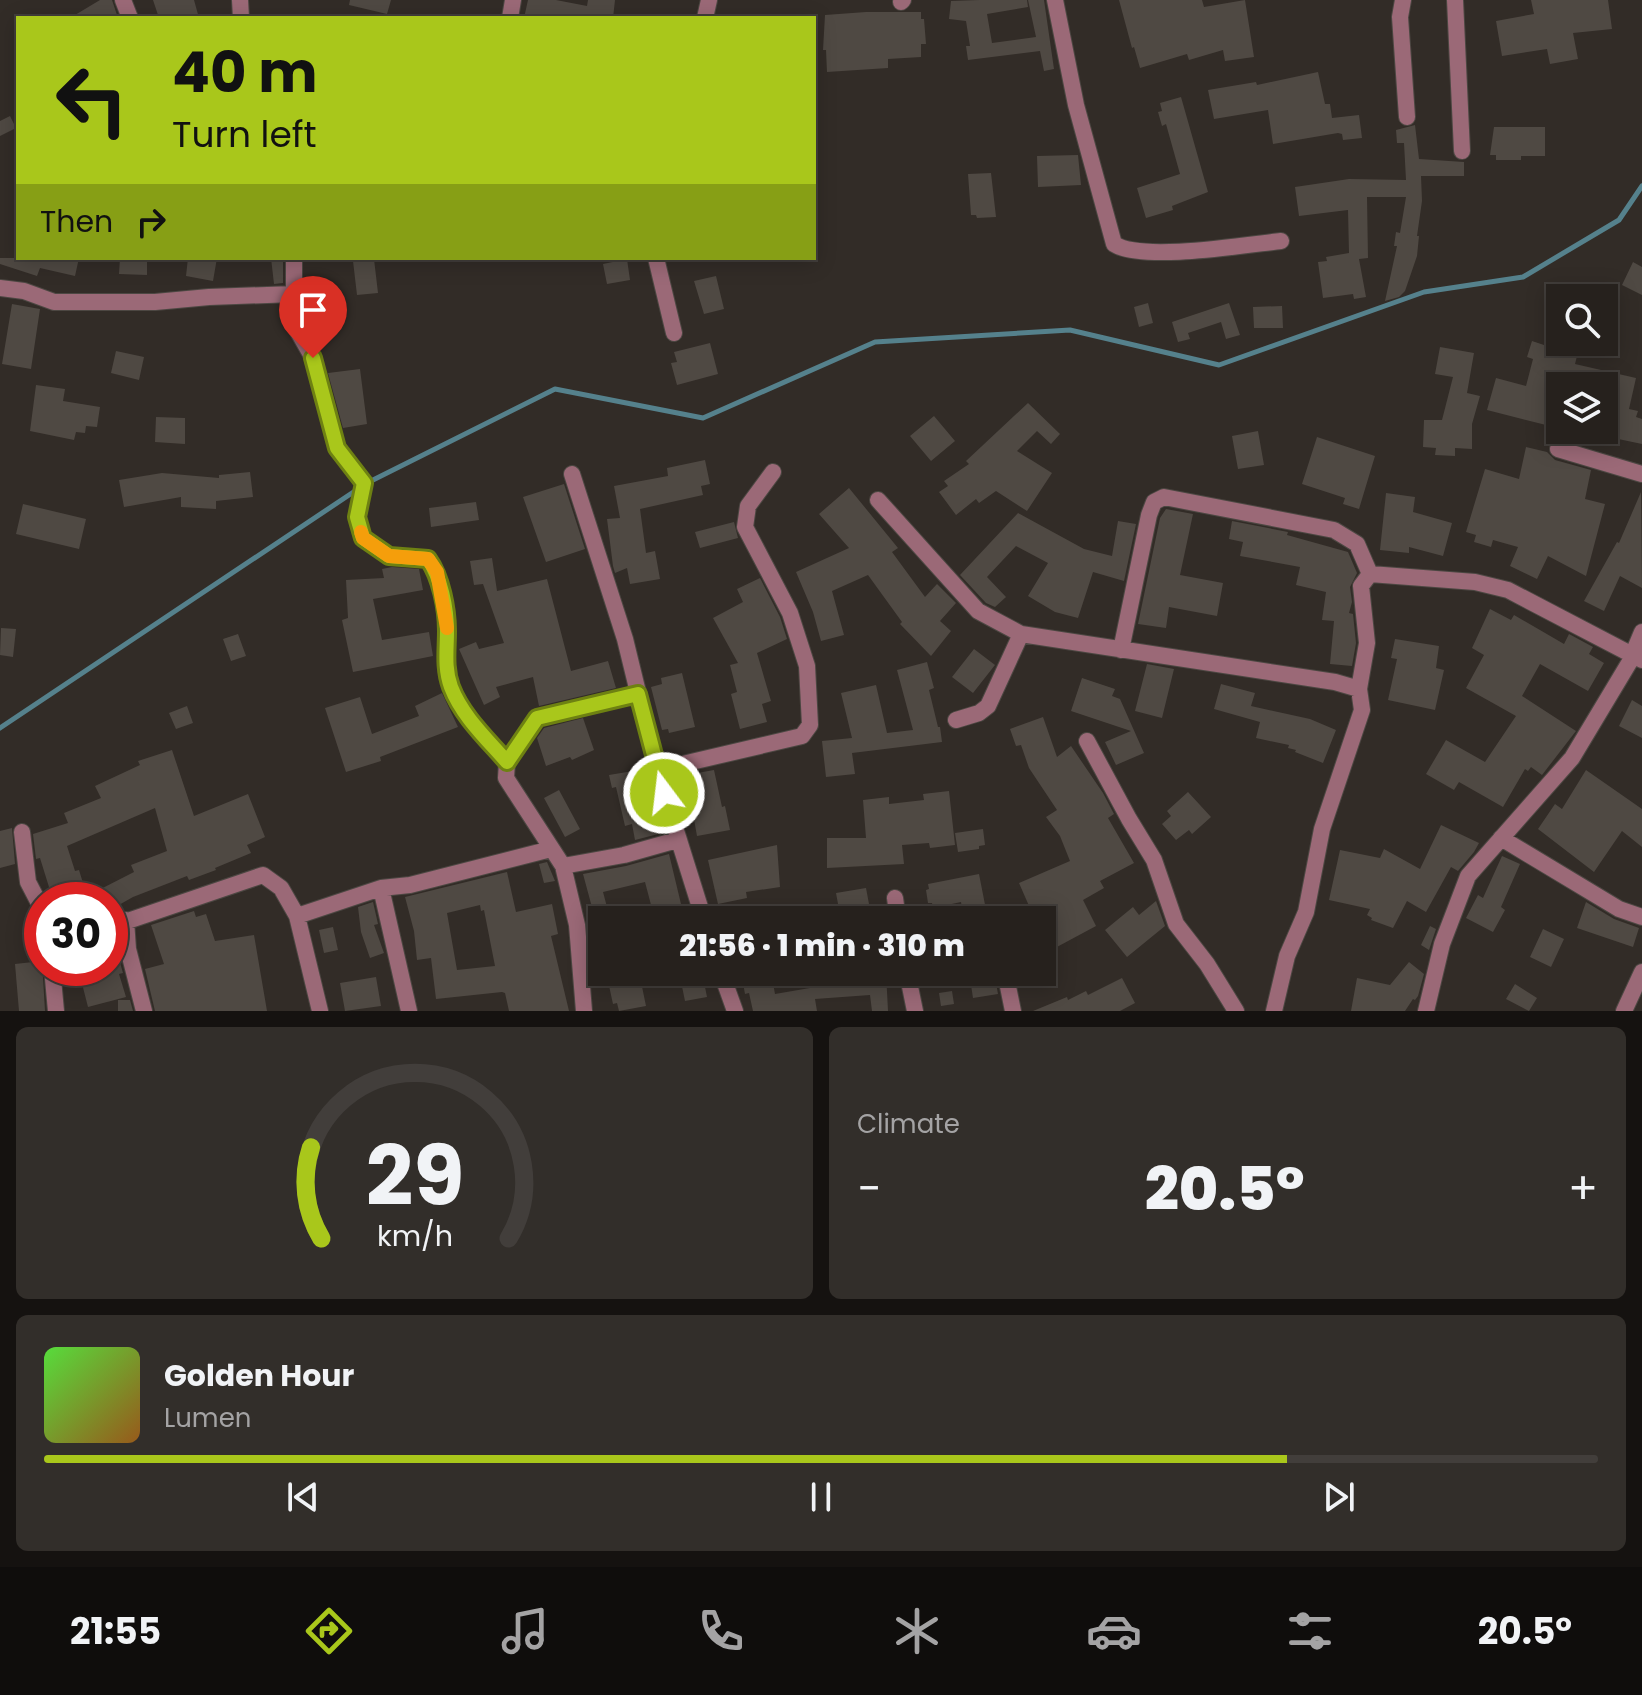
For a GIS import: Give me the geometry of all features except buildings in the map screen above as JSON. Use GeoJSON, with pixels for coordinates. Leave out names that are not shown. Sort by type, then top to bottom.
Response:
{"type":"FeatureCollection","features":[{"type":"Feature","properties":{"kind":"street"},"geometry":{"type":"LineString","coordinates":[[1055,0],[1076,105],[1114,244],[1123,250],[1154,253],[1281,241]]}},
{"type":"Feature","properties":{"kind":"street"},"geometry":{"type":"LineString","coordinates":[[1403,0],[1400,17],[1407,117]]}},
{"type":"Feature","properties":{"kind":"street"},"geometry":{"type":"LineString","coordinates":[[1455,0],[1462,151]]}},
{"type":"Feature","properties":{"kind":"street"},"geometry":{"type":"LineString","coordinates":[[294,260],[297,330],[313,358],[337,448],[364,483],[357,517],[363,538],[389,556],[428,559],[437,572],[447,629],[444,655],[451,686],[466,714],[507,762]]}},
{"type":"Feature","properties":{"kind":"street"},"geometry":{"type":"LineString","coordinates":[[656,260],[674,333]]}},
{"type":"Feature","properties":{"kind":"street"},"geometry":{"type":"LineString","coordinates":[[0,288],[24,291],[54,302],[155,302],[294,294]]}},
{"type":"Feature","properties":{"kind":"street"},"geometry":{"type":"LineString","coordinates":[[1558,449],[1642,474]]}},
{"type":"Feature","properties":{"kind":"street"},"geometry":{"type":"LineString","coordinates":[[657,770],[802,736],[810,725],[807,666],[790,613],[745,527],[748,506],[773,472]]}},
{"type":"Feature","properties":{"kind":"street"},"geometry":{"type":"LineString","coordinates":[[572,474],[625,639],[657,770],[699,906]]}},
{"type":"Feature","properties":{"kind":"street"},"geometry":{"type":"LineString","coordinates":[[1121,650],[1149,515],[1154,502],[1164,497],[1334,530],[1357,544],[1370,574]]}},
{"type":"Feature","properties":{"kind":"street"},"geometry":{"type":"LineString","coordinates":[[878,500],[978,611],[1021,634],[1335,682],[1359,689]]}},
{"type":"Feature","properties":{"kind":"street"},"geometry":{"type":"LineString","coordinates":[[1370,574],[1475,582],[1508,590],[1637,658]]}},
{"type":"Feature","properties":{"kind":"street"},"geometry":{"type":"LineString","coordinates":[[1274,1011],[1287,956],[1306,912],[1322,829],[1362,710],[1359,689],[1367,643],[1361,586],[1370,574]]}},
{"type":"Feature","properties":{"kind":"street"},"geometry":{"type":"LineString","coordinates":[[1426,1011],[1442,944],[1468,876],[1572,758],[1637,658],[1642,632]]}},
{"type":"Feature","properties":{"kind":"street"},"geometry":{"type":"LineString","coordinates":[[956,720],[979,713],[988,706],[1021,634]]}},
{"type":"Feature","properties":{"kind":"street"},"geometry":{"type":"LineString","coordinates":[[584,1011],[577,925],[563,866],[506,778],[507,762],[537,718],[638,694]]}},
{"type":"Feature","properties":{"kind":"street"},"geometry":{"type":"LineString","coordinates":[[1087,741],[1154,860],[1176,924],[1207,964],[1236,1011]]}},
{"type":"Feature","properties":{"kind":"street"},"geometry":{"type":"LineString","coordinates":[[22,832],[28,882]]}},
{"type":"Feature","properties":{"kind":"street"},"geometry":{"type":"LineString","coordinates":[[1501,838],[1619,909],[1642,917]]}},
{"type":"Feature","properties":{"kind":"street"},"geometry":{"type":"LineString","coordinates":[[563,866],[624,855],[677,840]]}},
{"type":"Feature","properties":{"kind":"street"},"geometry":{"type":"LineString","coordinates":[[297,916],[381,888],[410,885],[551,849]]}},
{"type":"Feature","properties":{"kind":"street"},"geometry":{"type":"LineString","coordinates":[[128,921],[263,875],[281,888],[297,916],[320,1011]]}},
{"type":"Feature","properties":{"kind":"street"},"geometry":{"type":"LineString","coordinates":[[381,888],[409,1011]]}},
{"type":"Feature","properties":{"kind":"street"},"geometry":{"type":"LineString","coordinates":[[895,898],[896,906]]}},
{"type":"Feature","properties":{"kind":"street"},"geometry":{"type":"LineString","coordinates":[[128,949],[144,1011]]}},
{"type":"Feature","properties":{"kind":"street"},"geometry":{"type":"LineString","coordinates":[[1624,1011],[1642,972]]}},
{"type":"Feature","properties":{"kind":"street"},"geometry":{"type":"LineString","coordinates":[[54,986],[56,1011]]}},
{"type":"Feature","properties":{"kind":"street"},"geometry":{"type":"LineString","coordinates":[[726,986],[735,1011]]}},
{"type":"Feature","properties":{"kind":"street"},"geometry":{"type":"LineString","coordinates":[[910,986],[915,1011]]}},
{"type":"Feature","properties":{"kind":"street"},"geometry":{"type":"LineString","coordinates":[[1008,986],[1013,1011]]}},
{"type":"Feature","properties":{"kind":"waterway"},"geometry":{"type":"LineString","coordinates":[[367,483],[555,389],[703,418],[875,342],[1070,330],[1219,365],[1424,292],[1523,277],[1619,220],[1642,186]]}},
{"type":"Feature","properties":{"kind":"waterway"},"geometry":{"type":"LineString","coordinates":[[0,728],[358,489]]}},
{"type":"Feature","properties":{"kind":"slow traffic"},"geometry":{"type":"LineString","coordinates":[[361,532],[363,538],[389,556],[428,559],[437,572],[447,628]]}},
{"type":"Feature","properties":{"kind":"route"},"geometry":{"type":"LineString","coordinates":[[313,358],[337,448],[364,483],[357,517],[363,538],[389,556],[428,559],[437,572],[447,629],[444,655],[451,686],[466,714],[507,762],[537,718],[638,694],[664,793]]}}]}
